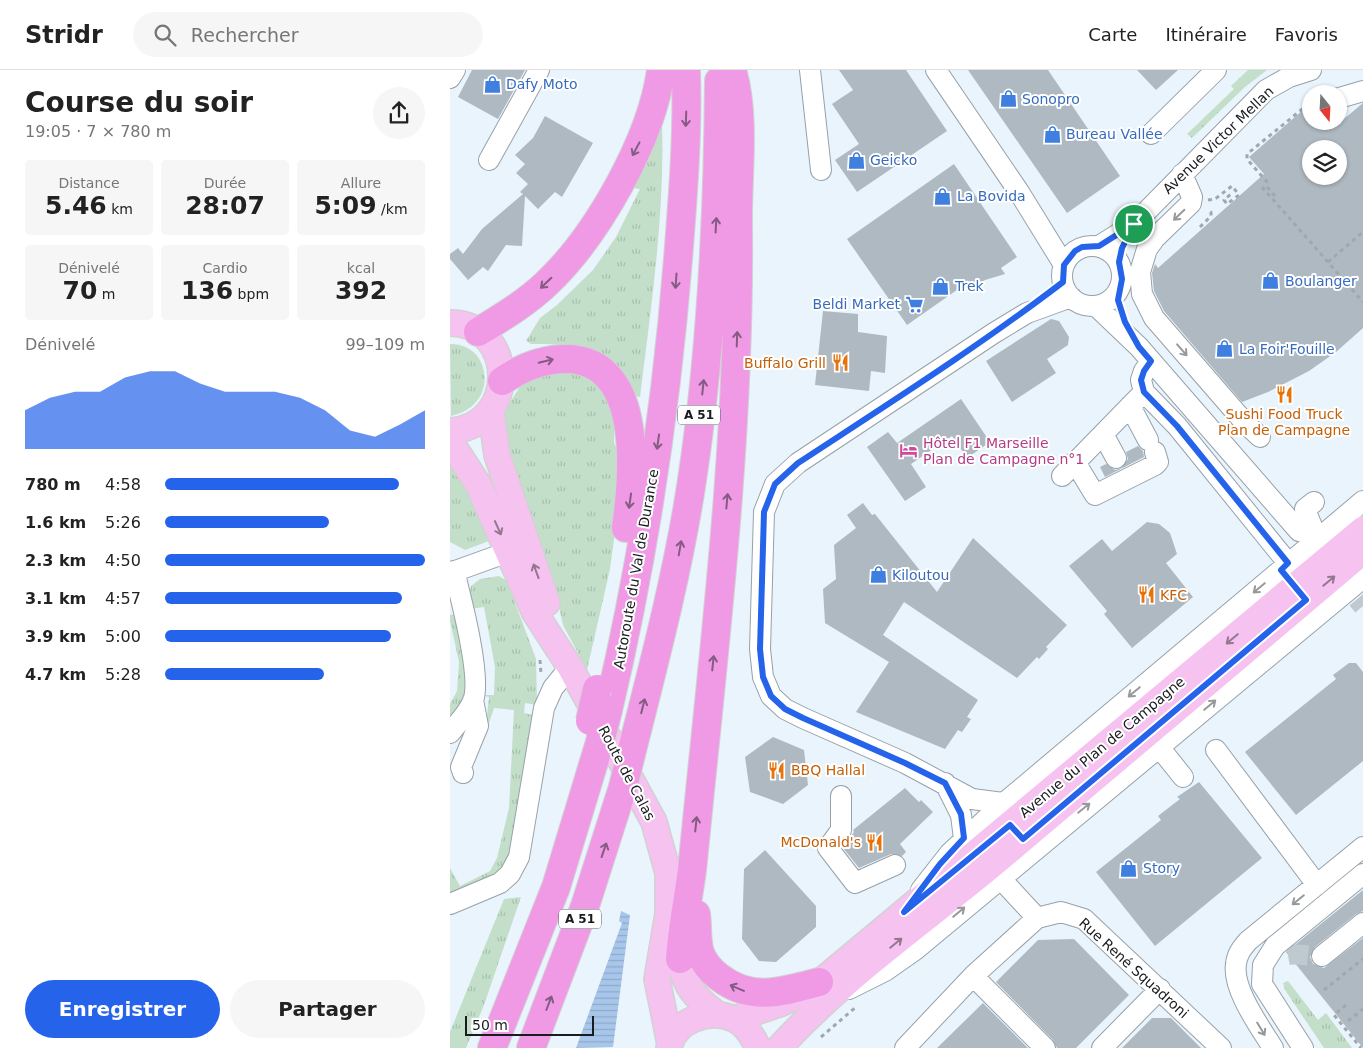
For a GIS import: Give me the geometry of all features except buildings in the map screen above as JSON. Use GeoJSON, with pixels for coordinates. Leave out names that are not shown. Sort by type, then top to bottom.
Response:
{"type":"FeatureCollection","features":[{"type":"Feature","properties":{"kind":"highway"},"geometry":{"type":"LineString","coordinates":[[478,332],[506,315],[547,284],[594,228],[648,125],[655,105],[661,70]]}},
{"type":"Feature","properties":{"kind":"highway","name":"Autoroute du Val de Durance"},"geometry":{"type":"LineString","coordinates":[[492,1048],[556,887],[599,716],[633,597],[668,372],[683,195],[686,70]]}},
{"type":"Feature","properties":{"kind":"highway","name":"A 51"},"geometry":{"type":"LineString","coordinates":[[531,1048],[585,906],[623,787],[673,586],[692,480],[711,308],[718,187],[719,70]]}},
{"type":"Feature","properties":{"kind":"highway"},"geometry":{"type":"LineString","coordinates":[[680,959],[682,924],[691,873],[717,618],[735,404],[739,276],[738,126],[737,86],[732,70]]}},
{"type":"Feature","properties":{"kind":"highway"},"geometry":{"type":"LineString","coordinates":[[502,381],[524,367],[546,361],[559,359],[583,361],[595,365],[609,378],[625,414],[632,451],[631,493],[599,716]]}},
{"type":"Feature","properties":{"kind":"highway"},"geometry":{"type":"LineString","coordinates":[[691,873],[699,948],[712,972],[730,986],[752,993],[796,988],[826,990]]}},
{"type":"Feature","properties":{"kind":"main road"},"geometry":{"type":"LineString","coordinates":[[450,323],[466,326],[478,332],[490,343],[498,357],[502,381],[498,397],[490,410],[475,424],[463,430],[450,431]]}},
{"type":"Feature","properties":{"kind":"main road","name":"Route de Calas"},"geometry":{"type":"LineString","coordinates":[[490,410],[499,464],[570,667]]}},
{"type":"Feature","properties":{"kind":"main road","name":"Route de Calas"},"geometry":{"type":"LineString","coordinates":[[450,441],[478,484],[535,613],[570,667],[654,822],[668,873],[668,914],[657,978],[669,1046]]}},
{"type":"Feature","properties":{"kind":"main road","name":"Avenue du Plan de Campagne"},"geometry":{"type":"LineString","coordinates":[[669,1046],[681,1027],[697,1017],[726,1017],[826,990],[1302,592],[1363,529]]}},
{"type":"Feature","properties":{"kind":"main road","name":"Avenue du Plan de Campagne"},"geometry":{"type":"LineString","coordinates":[[1302,592],[1363,552]]}},
{"type":"Feature","properties":{"kind":"main road","name":"Avenue du Plan de Campagne"},"geometry":{"type":"LineString","coordinates":[[779,1048],[800,1025],[826,990],[904,912],[1018,831]]}},
{"type":"Feature","properties":{"kind":"main road","name":"Route de Calas"},"geometry":{"type":"LineString","coordinates":[[668,914],[688,987],[697,999],[750,1032],[758,1048]]}},
{"type":"Feature","properties":{"kind":"street"},"geometry":{"type":"LineString","coordinates":[[450,78],[455,70]]}},
{"type":"Feature","properties":{"kind":"street"},"geometry":{"type":"LineString","coordinates":[[489,160],[539,70]]}},
{"type":"Feature","properties":{"kind":"street"},"geometry":{"type":"LineString","coordinates":[[810,70],[821,170]]}},
{"type":"Feature","properties":{"kind":"street"},"geometry":{"type":"LineString","coordinates":[[936,70],[1019,192],[1066,281],[1087,305],[1096,306],[1110,300],[1120,288]]}},
{"type":"Feature","properties":{"kind":"street"},"geometry":{"type":"LineString","coordinates":[[1151,134],[1216,70]]}},
{"type":"Feature","properties":{"kind":"street","name":"Avenue Victor Mellan"},"geometry":{"type":"LineString","coordinates":[[1119,262],[1122,248],[1134,224],[1266,90],[1286,73],[1311,70]]}},
{"type":"Feature","properties":{"kind":"street"},"geometry":{"type":"LineString","coordinates":[[1348,95],[1363,91]]}},
{"type":"Feature","properties":{"kind":"street"},"geometry":{"type":"LineString","coordinates":[[1182,174],[1200,206],[1148,249],[1140,272],[1142,294],[1154,318],[1246,424],[1260,437]]}},
{"type":"Feature","properties":{"kind":"street"},"geometry":{"type":"LineString","coordinates":[[1019,192],[1059,235],[1091,247],[1107,249],[1119,262],[1122,279],[1118,300],[1122,314],[1145,354],[1144,371],[1137,399],[1158,462],[1123,469],[1095,495],[1068,469],[1137,399]]}},
{"type":"Feature","properties":{"kind":"street","name":"Avenue Victor Mellan"},"geometry":{"type":"LineString","coordinates":[[1091,247],[1134,224]]}},
{"type":"Feature","properties":{"kind":"street"},"geometry":{"type":"LineString","coordinates":[[1018,831],[945,783],[785,709],[771,696],[763,677],[760,649],[764,512],[775,484],[798,463],[1008,324],[1036,310],[1066,281],[1069,256],[1091,247]]}},
{"type":"Feature","properties":{"kind":"street"},"geometry":{"type":"LineString","coordinates":[[1096,306],[1145,354],[1299,531]]}},
{"type":"Feature","properties":{"kind":"street"},"geometry":{"type":"LineString","coordinates":[[1137,399],[1177,426],[1302,592]]}},
{"type":"Feature","properties":{"kind":"street"},"geometry":{"type":"LineString","coordinates":[[1103,434],[1123,469]]}},
{"type":"Feature","properties":{"kind":"street"},"geometry":{"type":"LineString","coordinates":[[904,912],[940,864],[964,838],[1018,831],[1159,748],[1302,592],[1317,539],[1363,501]]}},
{"type":"Feature","properties":{"kind":"street"},"geometry":{"type":"LineString","coordinates":[[1314,502],[1305,509],[1317,539]]}},
{"type":"Feature","properties":{"kind":"street"},"geometry":{"type":"LineString","coordinates":[[463,773],[461,767],[478,726],[464,610],[452,572],[508,552]]}},
{"type":"Feature","properties":{"kind":"street"},"geometry":{"type":"LineString","coordinates":[[826,990],[902,960],[1000,878],[1018,831],[1302,592],[1363,578]]}},
{"type":"Feature","properties":{"kind":"street"},"geometry":{"type":"LineString","coordinates":[[450,904],[500,883],[510,874],[518,857],[544,708],[553,688],[570,667]]}},
{"type":"Feature","properties":{"kind":"street"},"geometry":{"type":"LineString","coordinates":[[450,733],[474,700]]}},
{"type":"Feature","properties":{"kind":"street"},"geometry":{"type":"LineString","coordinates":[[1159,748],[1183,777]]}},
{"type":"Feature","properties":{"kind":"street"},"geometry":{"type":"LineString","coordinates":[[1216,750],[1317,885]]}},
{"type":"Feature","properties":{"kind":"street"},"geometry":{"type":"LineString","coordinates":[[945,783],[961,814],[964,838]]}},
{"type":"Feature","properties":{"kind":"street"},"geometry":{"type":"LineString","coordinates":[[842,796],[841,830],[828,848],[855,883],[895,865]]}},
{"type":"Feature","properties":{"kind":"street"},"geometry":{"type":"LineString","coordinates":[[1273,1048],[1241,992],[1235,964],[1239,951],[1248,940],[1363,847]]}},
{"type":"Feature","properties":{"kind":"street"},"geometry":{"type":"LineString","coordinates":[[1303,1048],[1262,984],[1263,965],[1275,946],[1363,874]]}},
{"type":"Feature","properties":{"kind":"street"},"geometry":{"type":"LineString","coordinates":[[1000,878],[1037,918]]}},
{"type":"Feature","properties":{"kind":"street","name":"Rue René Squadroni"},"geometry":{"type":"LineString","coordinates":[[905,1048],[974,976],[1037,918],[1061,912],[1084,919],[1221,1048]]}},
{"type":"Feature","properties":{"kind":"street"},"geometry":{"type":"LineString","coordinates":[[1322,956],[1363,923]]}},
{"type":"Feature","properties":{"kind":"street"},"geometry":{"type":"LineString","coordinates":[[1280,1011],[1272,982],[1274,966],[1288,955]]}},
{"type":"Feature","properties":{"kind":"street"},"geometry":{"type":"LineString","coordinates":[[974,976],[1045,1048]]}},
{"type":"Feature","properties":{"kind":"street"},"geometry":{"type":"LineString","coordinates":[[1102,1048],[1160,989]]}},
{"type":"Feature","properties":{"kind":"path"},"geometry":{"type":"LineString","coordinates":[[1275,196],[1268,188],[1267,182],[1247,159],[1247,154],[1302,109]]}},
{"type":"Feature","properties":{"kind":"path"},"geometry":{"type":"LineString","coordinates":[[1200,206],[1213,200],[1232,186],[1239,195],[1227,204],[1224,200],[1231,194]]}},
{"type":"Feature","properties":{"kind":"path"},"geometry":{"type":"LineString","coordinates":[[1262,187],[1363,302]]}},
{"type":"Feature","properties":{"kind":"path"},"geometry":{"type":"LineString","coordinates":[[1200,206],[1211,212],[1211,216],[1200,227]]}},
{"type":"Feature","properties":{"kind":"path"},"geometry":{"type":"LineString","coordinates":[[1328,262],[1363,232]]}},
{"type":"Feature","properties":{"kind":"path"},"geometry":{"type":"LineString","coordinates":[[1324,990],[1363,958]]}},
{"type":"Feature","properties":{"kind":"path"},"geometry":{"type":"LineString","coordinates":[[1346,1005],[1334,1015],[1360,1047]]}},
{"type":"Feature","properties":{"kind":"path"},"geometry":{"type":"LineString","coordinates":[[1348,1021],[1363,1009]]}},
{"type":"Feature","properties":{"kind":"green space"},"geometry":{"type":"Polygon","coordinates":[[[1248,70],[1267,70],[1245,87],[1192,138],[1187,134],[1234,89],[1231,86],[1248,70]]]}},
{"type":"Feature","properties":{"kind":"green space"},"geometry":{"type":"Polygon","coordinates":[[[662,123],[659,226],[653,295],[640,397],[636,396],[616,368],[605,358],[593,352],[565,345],[531,344],[526,341],[540,318],[557,305],[593,270],[616,237],[640,189],[633,188],[650,157],[651,144],[662,123]]]}},
{"type":"Feature","properties":{"kind":"green space"},"geometry":{"type":"Polygon","coordinates":[[[450,344],[464,346],[475,353],[482,364],[485,376],[483,389],[477,400],[467,410],[451,416],[450,344]]]}},
{"type":"Feature","properties":{"kind":"green space"},"geometry":{"type":"Polygon","coordinates":[[[554,368],[590,377],[605,386],[615,417],[614,443],[621,457],[618,509],[610,569],[587,670],[563,625],[556,593],[510,471],[503,421],[508,405],[520,387],[532,377],[554,368]]]}},
{"type":"Feature","properties":{"kind":"green space"},"geometry":{"type":"Polygon","coordinates":[[[450,465],[470,496],[489,541],[465,550],[450,542],[450,465]]]}},
{"type":"Feature","properties":{"kind":"green space"},"geometry":{"type":"Polygon","coordinates":[[[499,576],[507,581],[536,659],[537,705],[525,703],[524,713],[537,716],[519,820],[508,858],[497,875],[485,884],[450,900],[450,868],[460,886],[490,871],[497,858],[509,808],[514,710],[494,708],[483,741],[468,767],[468,759],[487,716],[489,697],[480,695],[494,695],[495,667],[484,607],[470,609],[471,586],[480,579],[499,576]]]}},
{"type":"Feature","properties":{"kind":"green space"},"geometry":{"type":"Polygon","coordinates":[[[456,614],[464,648],[468,686],[463,707],[450,722],[450,704],[457,691],[459,662],[450,615],[456,614]]]}},
{"type":"Feature","properties":{"kind":"green space"},"geometry":{"type":"Polygon","coordinates":[[[521,897],[484,1005],[466,1048],[450,1048],[450,1032],[504,899],[521,897]]]}},
{"type":"Feature","properties":{"kind":"green space"},"geometry":{"type":"Polygon","coordinates":[[[1288,981],[1318,1020],[1326,1013],[1352,1048],[1324,1048],[1285,990],[1283,983],[1288,981]]]}},
{"type":"Feature","properties":{"kind":"water"},"geometry":{"type":"Polygon","coordinates":[[[621,911],[630,915],[613,1047],[576,1048],[622,923],[619,921],[621,911]]]}},
{"type":"Feature","properties":{"kind":"tunnel"},"geometry":{"type":"LineString","coordinates":[[1338,576],[1363,606]]}},
{"type":"Feature","properties":{"kind":"tunnel"},"geometry":{"type":"LineString","coordinates":[[1288,955],[1322,956]]}},
{"type":"Feature","properties":{"kind":"place","name":"Dafy Moto"},"geometry":{"type":"Point","coordinates":[492,84]}},
{"type":"Feature","properties":{"kind":"place","name":"Sonopro"},"geometry":{"type":"Point","coordinates":[1008,99]}},
{"type":"Feature","properties":{"kind":"place","name":"Bureau Vallée"},"geometry":{"type":"Point","coordinates":[1052,134]}},
{"type":"Feature","properties":{"kind":"place","name":"Geicko"},"geometry":{"type":"Point","coordinates":[856,160]}},
{"type":"Feature","properties":{"kind":"place","name":"La Bovida"},"geometry":{"type":"Point","coordinates":[943,196]}},
{"type":"Feature","properties":{"kind":"place","name":"Boulanger"},"geometry":{"type":"Point","coordinates":[1271,281]}},
{"type":"Feature","properties":{"kind":"place","name":"Trek"},"geometry":{"type":"Point","coordinates":[941,286]}},
{"type":"Feature","properties":{"kind":"place","name":"Beldi Market"},"geometry":{"type":"Point","coordinates":[914,304]}},
{"type":"Feature","properties":{"kind":"place","name":"La Foir'Fouille"},"geometry":{"type":"Point","coordinates":[1225,349]}},
{"type":"Feature","properties":{"kind":"place","name":"Buffalo Grill"},"geometry":{"type":"Point","coordinates":[840,363]}},
{"type":"Feature","properties":{"kind":"place","name":"Sushi Food Truck Plan de Campagne"},"geometry":{"type":"Point","coordinates":[1284,394]}},
{"type":"Feature","properties":{"kind":"place","name":"Hôtel F1 Marseille Plan de Campagne n°1"},"geometry":{"type":"Point","coordinates":[909,451]}},
{"type":"Feature","properties":{"kind":"place","name":"Kiloutou"},"geometry":{"type":"Point","coordinates":[878,575]}},
{"type":"Feature","properties":{"kind":"place","name":"KFC"},"geometry":{"type":"Point","coordinates":[1146,595]}},
{"type":"Feature","properties":{"kind":"place","name":"BBQ Hallal"},"geometry":{"type":"Point","coordinates":[777,770]}},
{"type":"Feature","properties":{"kind":"place","name":"McDonald's"},"geometry":{"type":"Point","coordinates":[875,842]}},
{"type":"Feature","properties":{"kind":"place","name":"Story"},"geometry":{"type":"Point","coordinates":[1129,868]}},
{"type":"Feature","properties":{"kind":"route"},"geometry":{"type":"LineString","coordinates":[[1134,224],[1126,237],[1119,262],[1122,270],[1122,279],[1118,300],[1125,322],[1139,347],[1151,361],[1144,371],[1141,380],[1144,392],[1177,426],[1288,563],[1281,570],[1306,600],[1023,839],[1010,825],[904,912],[940,864],[964,838],[961,814],[945,783],[785,709],[771,696],[763,677],[760,649],[764,512],[775,484],[798,463],[1008,324],[1033,305],[1063,282],[1062,272],[1064,265],[1069,256],[1075,251],[1082,247],[1099,246],[1114,239],[1134,224]]}}]}
